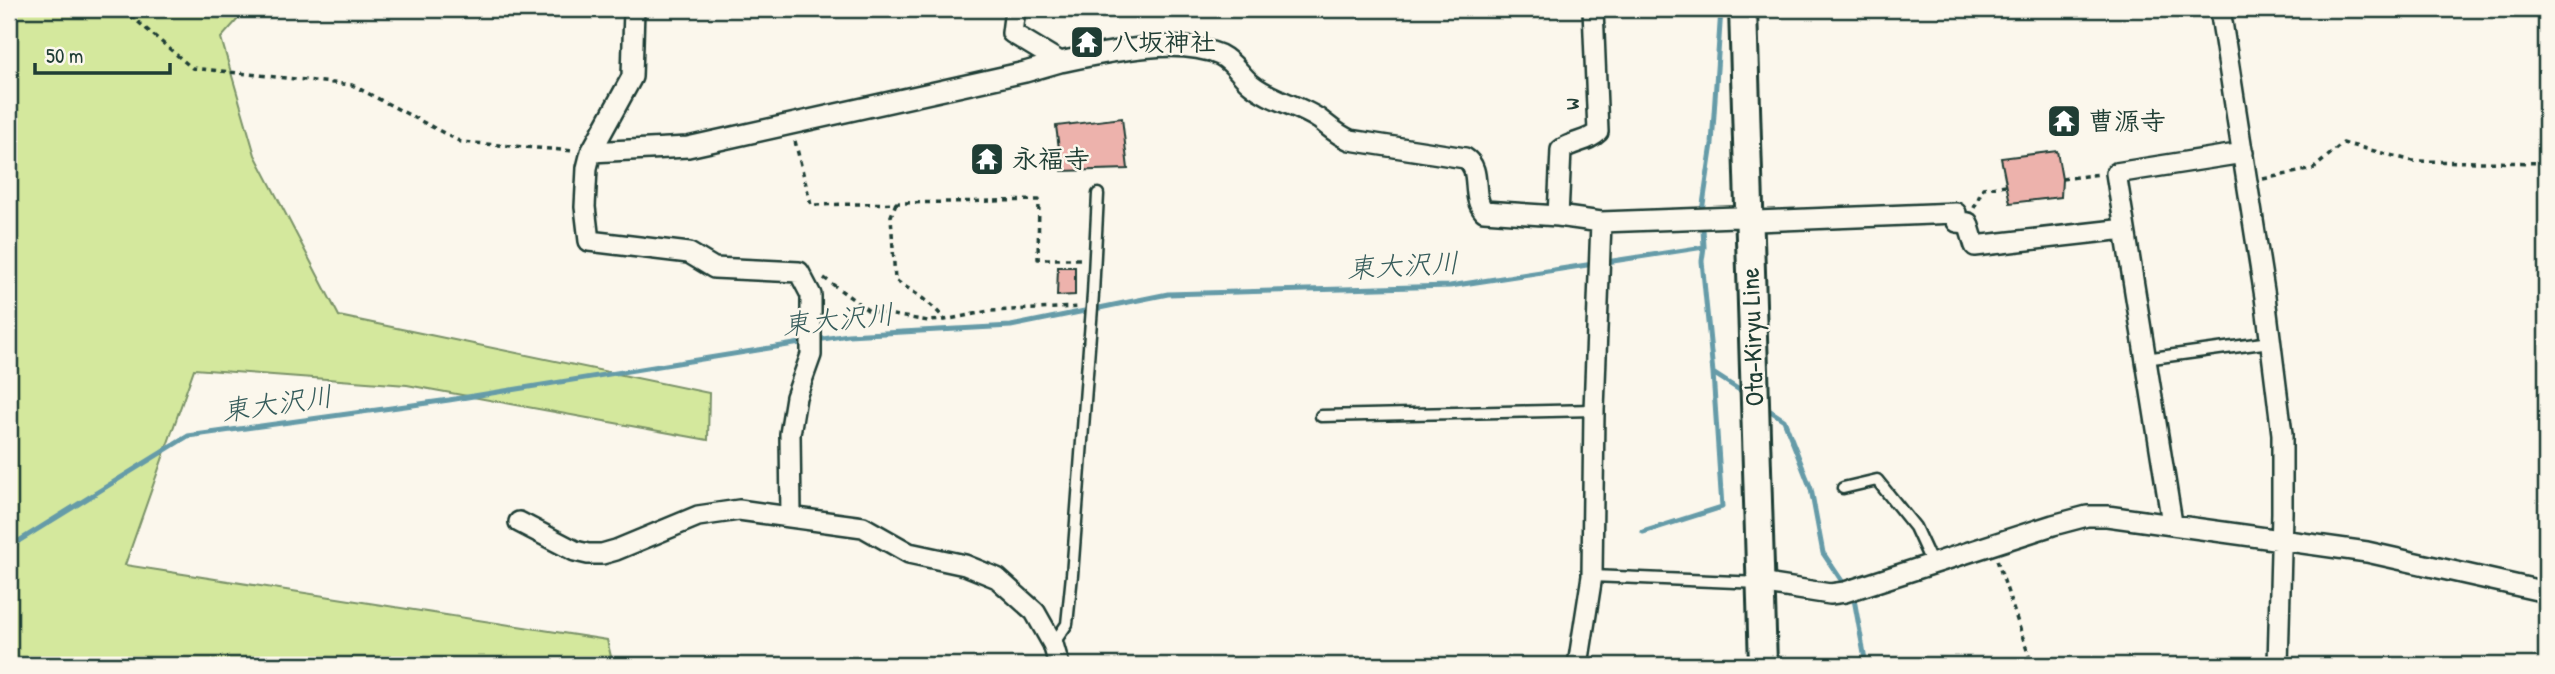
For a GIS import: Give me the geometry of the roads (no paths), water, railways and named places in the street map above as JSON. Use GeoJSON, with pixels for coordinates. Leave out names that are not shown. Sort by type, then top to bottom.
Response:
{"type":"FeatureCollection","features":[{"type":"Feature","properties":{"kind":"main road","name":"Ota-Kiryu Line"},"geometry":{"type":"LineString","coordinates":[[1743,9],[1763,665]]}},
{"type":"Feature","properties":{"kind":"street"},"geometry":{"type":"LineString","coordinates":[[634,9],[632,77],[591,152],[587,168],[584,207],[589,241],[689,253],[714,268],[799,272],[811,295],[811,355],[796,397],[790,434],[791,516]]}},
{"type":"Feature","properties":{"kind":"street"},"geometry":{"type":"LineString","coordinates":[[1015,9],[1012,33],[1060,62]]}},
{"type":"Feature","properties":{"kind":"street","name":"w"},"geometry":{"type":"LineString","coordinates":[[1558,216],[1561,150],[1598,132],[1593,9]]}},
{"type":"Feature","properties":{"kind":"street"},"geometry":{"type":"LineString","coordinates":[[2220,9],[2282,434],[2278,665]]}},
{"type":"Feature","properties":{"kind":"street"},"geometry":{"type":"LineString","coordinates":[[591,152],[688,147],[1103,53],[1169,47],[1203,49],[1229,60],[1253,86],[1318,119],[1335,134],[1350,140],[1465,158],[1474,167],[1479,202],[1484,211],[1601,222],[1956,213],[1957,222],[1968,223],[1975,246],[2125,229]]}},
{"type":"Feature","properties":{"kind":"street"},"geometry":{"type":"LineString","coordinates":[[2172,523],[2116,173],[2243,153]]}},
{"type":"Feature","properties":{"kind":"street"},"geometry":{"type":"LineString","coordinates":[[1578,665],[1592,576],[1594,410],[1601,222]]}},
{"type":"Feature","properties":{"kind":"street"},"geometry":{"type":"LineString","coordinates":[[519,522],[575,551],[602,554],[698,516],[738,510],[863,527],[909,553],[965,565],[997,578],[1035,612],[1053,644],[1059,665]]}},
{"type":"Feature","properties":{"kind":"street"},"geometry":{"type":"LineString","coordinates":[[1760,583],[1830,594],[1851,591],[2087,516],[2107,516],[2367,552],[2546,592]]}},
{"type":"Feature","properties":{"kind":"lane"},"geometry":{"type":"LineString","coordinates":[[1053,644],[1067,624],[1098,194]]}},
{"type":"Feature","properties":{"kind":"lane"},"geometry":{"type":"LineString","coordinates":[[2145,359],[2270,342]]}},
{"type":"Feature","properties":{"kind":"lane"},"geometry":{"type":"LineString","coordinates":[[1321,416],[1594,410]]}},
{"type":"Feature","properties":{"kind":"lane"},"geometry":{"type":"LineString","coordinates":[[1843,488],[1877,481],[1915,527],[1932,564]]}},
{"type":"Feature","properties":{"kind":"lane"},"geometry":{"type":"LineString","coordinates":[[1592,576],[1760,583]]}},
{"type":"Feature","properties":{"kind":"waterway"},"geometry":{"type":"LineString","coordinates":[[1721,9],[1712,144],[1702,211],[1702,261],[1713,373],[1741,391]]}},
{"type":"Feature","properties":{"kind":"waterway","name":"東大沢川"},"geometry":{"type":"LineString","coordinates":[[817,340],[848,335],[1011,326],[1168,294],[1450,286],[1704,247]]}},
{"type":"Feature","properties":{"kind":"waterway","name":"東大沢川"},"geometry":{"type":"LineString","coordinates":[[9,547],[188,436],[449,400],[807,342]]}},
{"type":"Feature","properties":{"kind":"waterway"},"geometry":{"type":"LineString","coordinates":[[1643,532],[1722,507],[1713,373]]}},
{"type":"Feature","properties":{"kind":"waterway"},"geometry":{"type":"LineString","coordinates":[[1769,410],[1784,420],[1811,489],[1823,553],[1854,599],[1866,665]]}},
{"type":"Feature","properties":{"kind":"place","name":"八坂神社"},"geometry":{"type":"Point","coordinates":[1087,42]}},
{"type":"Feature","properties":{"kind":"place","name":"曹源寺"},"geometry":{"type":"Point","coordinates":[2064,121]}},
{"type":"Feature","properties":{"kind":"place","name":"永福寺"},"geometry":{"type":"Point","coordinates":[987,159]}}]}
